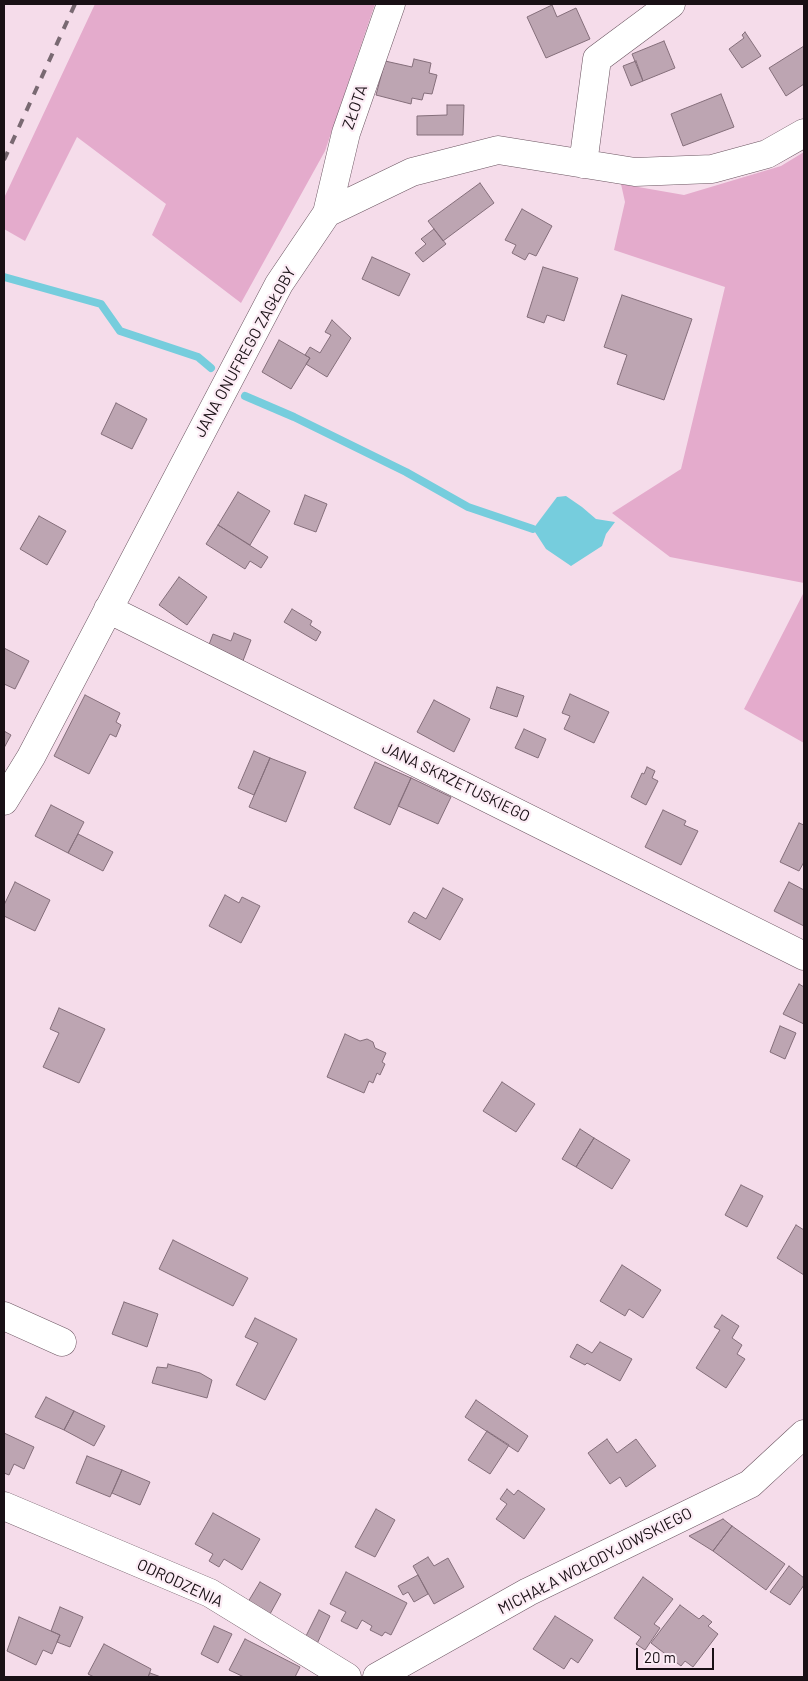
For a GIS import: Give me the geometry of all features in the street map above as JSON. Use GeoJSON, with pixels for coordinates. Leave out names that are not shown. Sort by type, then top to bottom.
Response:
{"type":"FeatureCollection","features":[{"type":"Feature","properties":{"kind":"street","name":"ZŁOTA"},"geometry":{"type":"LineString","coordinates":[[327,213],[346,133],[391,4]]}},
{"type":"Feature","properties":{"kind":"street"},"geometry":{"type":"LineString","coordinates":[[583,164],[597,60],[671,4]]}},
{"type":"Feature","properties":{"kind":"street"},"geometry":{"type":"LineString","coordinates":[[327,213],[412,172],[498,150],[635,172],[712,169],[767,154],[804,133]]}},
{"type":"Feature","properties":{"kind":"street","name":"JANA ONUFREGO ZAGŁOBY"},"geometry":{"type":"LineString","coordinates":[[4,801],[31,756],[279,284],[327,213]]}},
{"type":"Feature","properties":{"kind":"street","name":"JANA SKRZETUSKIEGO"},"geometry":{"type":"LineString","coordinates":[[108,609],[804,956]]}},
{"type":"Feature","properties":{"kind":"street"},"geometry":{"type":"LineString","coordinates":[[4,1316],[62,1342]]}},
{"type":"Feature","properties":{"kind":"street","name":"MICHAŁA WOŁODYJOWSKIEGO"},"geometry":{"type":"LineString","coordinates":[[377,1677],[528,1592],[750,1484],[804,1434]]}},
{"type":"Feature","properties":{"kind":"street","name":"ODRODZENIA"},"geometry":{"type":"LineString","coordinates":[[4,1506],[210,1593],[348,1677]]}},
{"type":"Feature","properties":{"kind":"shaded area"},"geometry":{"type":"Polygon","coordinates":[[[95,4],[375,4],[325,151],[241,303],[152,235],[166,204],[77,137],[25,241],[4,229],[4,198],[95,4]]]}},
{"type":"Feature","properties":{"kind":"shaded area"},"geometry":{"type":"Polygon","coordinates":[[[804,152],[804,583],[670,557],[612,513],[681,469],[725,287],[614,250],[625,202],[621,184],[684,195],[781,166],[804,152]]]}},
{"type":"Feature","properties":{"kind":"shaded area"},"geometry":{"type":"Polygon","coordinates":[[[804,592],[804,743],[744,709],[804,592]]]}},
{"type":"Feature","properties":{"kind":"water"},"geometry":{"type":"Polygon","coordinates":[[[566,496],[596,519],[615,522],[606,534],[602,546],[571,566],[546,549],[533,529],[557,497],[566,496]]]}},
{"type":"Feature","properties":{"kind":"building"},"geometry":{"type":"Polygon","coordinates":[[[552,5],[557,17],[576,8],[590,39],[546,58],[527,17],[552,5]]]}},
{"type":"Feature","properties":{"kind":"building"},"geometry":{"type":"Polygon","coordinates":[[[745,32],[761,56],[742,68],[729,49],[744,38],[742,35],[745,32]]]}},
{"type":"Feature","properties":{"kind":"building"},"geometry":{"type":"Polygon","coordinates":[[[664,41],[675,68],[643,81],[632,54],[664,41]]]}},
{"type":"Feature","properties":{"kind":"building"},"geometry":{"type":"Polygon","coordinates":[[[804,46],[804,84],[786,96],[769,68],[804,46]]]}},
{"type":"Feature","properties":{"kind":"building"},"geometry":{"type":"Polygon","coordinates":[[[414,59],[431,63],[429,73],[437,75],[432,94],[424,93],[422,100],[412,98],[411,104],[376,95],[385,61],[412,67],[414,59]]]}},
{"type":"Feature","properties":{"kind":"building"},"geometry":{"type":"Polygon","coordinates":[[[636,61],[643,81],[631,86],[623,66],[636,61]]]}},
{"type":"Feature","properties":{"kind":"building"},"geometry":{"type":"Polygon","coordinates":[[[721,94],[734,127],[683,146],[671,114],[721,94]]]}},
{"type":"Feature","properties":{"kind":"building"},"geometry":{"type":"Polygon","coordinates":[[[447,105],[464,105],[463,135],[417,135],[417,116],[447,115],[447,105]]]}},
{"type":"Feature","properties":{"kind":"building"},"geometry":{"type":"Polygon","coordinates":[[[480,183],[494,203],[443,241],[428,221],[480,183]]]}},
{"type":"Feature","properties":{"kind":"building"},"geometry":{"type":"Polygon","coordinates":[[[522,209],[552,226],[536,256],[529,253],[525,260],[512,253],[516,245],[505,240],[522,209]]]}},
{"type":"Feature","properties":{"kind":"building"},"geometry":{"type":"Polygon","coordinates":[[[434,229],[446,244],[423,262],[415,253],[426,244],[421,239],[434,229]]]}},
{"type":"Feature","properties":{"kind":"building"},"geometry":{"type":"Polygon","coordinates":[[[372,257],[410,274],[399,296],[362,279],[372,257]]]}},
{"type":"Feature","properties":{"kind":"building"},"geometry":{"type":"Polygon","coordinates":[[[543,267],[578,278],[564,321],[547,315],[544,323],[527,317],[543,267]]]}},
{"type":"Feature","properties":{"kind":"building"},"geometry":{"type":"Polygon","coordinates":[[[622,295],[692,319],[664,400],[617,384],[627,355],[604,347],[622,295]]]}},
{"type":"Feature","properties":{"kind":"building"},"geometry":{"type":"Polygon","coordinates":[[[332,320],[351,338],[327,377],[306,364],[310,358],[305,355],[310,347],[320,353],[331,335],[325,332],[332,320]]]}},
{"type":"Feature","properties":{"kind":"building"},"geometry":{"type":"Polygon","coordinates":[[[279,340],[310,358],[291,389],[262,372],[279,340]]]}},
{"type":"Feature","properties":{"kind":"building"},"geometry":{"type":"Polygon","coordinates":[[[116,403],[147,419],[132,449],[101,434],[116,403]]]}},
{"type":"Feature","properties":{"kind":"building"},"geometry":{"type":"Polygon","coordinates":[[[238,492],[270,511],[250,545],[218,525],[238,492]]]}},
{"type":"Feature","properties":{"kind":"building"},"geometry":{"type":"Polygon","coordinates":[[[305,495],[327,504],[316,532],[294,524],[305,495]]]}},
{"type":"Feature","properties":{"kind":"building"},"geometry":{"type":"Polygon","coordinates":[[[39,516],[66,531],[47,565],[20,549],[39,516]]]}},
{"type":"Feature","properties":{"kind":"building"},"geometry":{"type":"Polygon","coordinates":[[[218,525],[268,557],[261,568],[250,561],[245,569],[206,544],[218,525]]]}},
{"type":"Feature","properties":{"kind":"building"},"geometry":{"type":"Polygon","coordinates":[[[179,577],[207,597],[187,625],[159,605],[179,577]]]}},
{"type":"Feature","properties":{"kind":"building"},"geometry":{"type":"Polygon","coordinates":[[[292,609],[312,621],[310,625],[321,632],[316,641],[284,622],[292,609]]]}},
{"type":"Feature","properties":{"kind":"building"},"geometry":{"type":"Polygon","coordinates":[[[234,633],[251,640],[241,666],[207,650],[213,634],[231,641],[234,633]]]}},
{"type":"Feature","properties":{"kind":"building"},"geometry":{"type":"Polygon","coordinates":[[[4,648],[29,661],[15,689],[4,684],[4,648]]]}},
{"type":"Feature","properties":{"kind":"building"},"geometry":{"type":"Polygon","coordinates":[[[497,687],[524,696],[517,717],[490,708],[497,687]]]}},
{"type":"Feature","properties":{"kind":"building"},"geometry":{"type":"Polygon","coordinates":[[[570,694],[609,712],[594,743],[564,729],[570,716],[562,713],[570,694]]]}},
{"type":"Feature","properties":{"kind":"building"},"geometry":{"type":"Polygon","coordinates":[[[85,695],[120,713],[116,722],[121,725],[116,737],[110,734],[89,774],[54,756],[85,695]]]}},
{"type":"Feature","properties":{"kind":"building"},"geometry":{"type":"Polygon","coordinates":[[[434,700],[470,719],[454,752],[417,732],[434,700]]]}},
{"type":"Feature","properties":{"kind":"building"},"geometry":{"type":"Polygon","coordinates":[[[524,729],[546,739],[538,758],[515,748],[524,729]]]}},
{"type":"Feature","properties":{"kind":"building"},"geometry":{"type":"Polygon","coordinates":[[[4,731],[11,735],[4,748],[4,731]]]}},
{"type":"Feature","properties":{"kind":"building"},"geometry":{"type":"Polygon","coordinates":[[[254,751],[270,758],[254,795],[238,788],[254,751]]]}},
{"type":"Feature","properties":{"kind":"building"},"geometry":{"type":"Polygon","coordinates":[[[270,758],[306,772],[286,822],[249,807],[270,758]]]}},
{"type":"Feature","properties":{"kind":"building"},"geometry":{"type":"Polygon","coordinates":[[[375,762],[411,778],[390,825],[354,808],[375,762]]]}},
{"type":"Feature","properties":{"kind":"building"},"geometry":{"type":"Polygon","coordinates":[[[647,767],[655,771],[652,778],[658,781],[646,805],[631,797],[642,773],[644,774],[647,767]]]}},
{"type":"Feature","properties":{"kind":"building"},"geometry":{"type":"Polygon","coordinates":[[[411,778],[451,797],[438,824],[398,806],[411,778]]]}},
{"type":"Feature","properties":{"kind":"building"},"geometry":{"type":"Polygon","coordinates":[[[51,805],[84,822],[68,853],[35,836],[51,805]]]}},
{"type":"Feature","properties":{"kind":"building"},"geometry":{"type":"Polygon","coordinates":[[[663,810],[686,821],[684,825],[698,831],[681,865],[645,847],[663,810]]]}},
{"type":"Feature","properties":{"kind":"building"},"geometry":{"type":"Polygon","coordinates":[[[799,823],[804,825],[804,862],[799,871],[780,862],[799,823]]]}},
{"type":"Feature","properties":{"kind":"building"},"geometry":{"type":"Polygon","coordinates":[[[78,834],[113,852],[103,871],[68,853],[78,834]]]}},
{"type":"Feature","properties":{"kind":"building"},"geometry":{"type":"Polygon","coordinates":[[[15,882],[50,900],[35,931],[4,916],[4,905],[15,882]]]}},
{"type":"Feature","properties":{"kind":"building"},"geometry":{"type":"Polygon","coordinates":[[[789,882],[804,890],[804,926],[774,911],[789,882]]]}},
{"type":"Feature","properties":{"kind":"building"},"geometry":{"type":"Polygon","coordinates":[[[443,888],[463,899],[440,940],[408,922],[414,912],[426,919],[443,888]]]}},
{"type":"Feature","properties":{"kind":"building"},"geometry":{"type":"Polygon","coordinates":[[[225,895],[239,903],[242,897],[260,906],[241,943],[209,926],[225,895]]]}},
{"type":"Feature","properties":{"kind":"building"},"geometry":{"type":"Polygon","coordinates":[[[799,984],[804,987],[804,1024],[783,1014],[799,984]]]}},
{"type":"Feature","properties":{"kind":"building"},"geometry":{"type":"Polygon","coordinates":[[[59,1008],[105,1029],[79,1083],[43,1067],[59,1033],[50,1029],[59,1008]]]}},
{"type":"Feature","properties":{"kind":"building"},"geometry":{"type":"Polygon","coordinates":[[[780,1026],[796,1033],[785,1059],[770,1052],[780,1026]]]}},
{"type":"Feature","properties":{"kind":"building"},"geometry":{"type":"Polygon","coordinates":[[[345,1034],[360,1041],[367,1039],[373,1042],[375,1048],[386,1053],[382,1062],[385,1064],[380,1075],[377,1073],[373,1083],[369,1081],[364,1093],[327,1077],[345,1034]]]}},
{"type":"Feature","properties":{"kind":"building"},"geometry":{"type":"Polygon","coordinates":[[[502,1082],[535,1104],[516,1132],[483,1111],[502,1082]]]}},
{"type":"Feature","properties":{"kind":"building"},"geometry":{"type":"Polygon","coordinates":[[[580,1129],[594,1138],[576,1167],[562,1159],[580,1129]]]}},
{"type":"Feature","properties":{"kind":"building"},"geometry":{"type":"Polygon","coordinates":[[[594,1138],[630,1160],[612,1189],[576,1167],[594,1138]]]}},
{"type":"Feature","properties":{"kind":"building"},"geometry":{"type":"Polygon","coordinates":[[[741,1185],[763,1196],[747,1227],[725,1215],[741,1185]]]}},
{"type":"Feature","properties":{"kind":"building"},"geometry":{"type":"Polygon","coordinates":[[[796,1225],[804,1230],[804,1275],[777,1258],[796,1225]]]}},
{"type":"Feature","properties":{"kind":"building"},"geometry":{"type":"Polygon","coordinates":[[[173,1240],[248,1278],[233,1306],[159,1269],[173,1240]]]}},
{"type":"Feature","properties":{"kind":"building"},"geometry":{"type":"Polygon","coordinates":[[[622,1265],[661,1290],[643,1318],[629,1309],[625,1316],[600,1301],[622,1265]]]}},
{"type":"Feature","properties":{"kind":"building"},"geometry":{"type":"Polygon","coordinates":[[[124,1302],[158,1314],[147,1347],[112,1334],[124,1302]]]}},
{"type":"Feature","properties":{"kind":"building"},"geometry":{"type":"Polygon","coordinates":[[[722,1315],[739,1326],[732,1338],[742,1345],[737,1354],[745,1359],[726,1388],[696,1368],[720,1330],[714,1327],[722,1315]]]}},
{"type":"Feature","properties":{"kind":"building"},"geometry":{"type":"Polygon","coordinates":[[[255,1318],[297,1339],[265,1400],[236,1385],[258,1343],[245,1337],[255,1318]]]}},
{"type":"Feature","properties":{"kind":"building"},"geometry":{"type":"Polygon","coordinates":[[[600,1342],[632,1359],[620,1381],[587,1363],[585,1365],[570,1357],[577,1344],[592,1353],[600,1342]]]}},
{"type":"Feature","properties":{"kind":"building"},"geometry":{"type":"Polygon","coordinates":[[[168,1364],[200,1373],[212,1380],[207,1398],[152,1383],[157,1367],[167,1368],[168,1364]]]}},
{"type":"Feature","properties":{"kind":"building"},"geometry":{"type":"Polygon","coordinates":[[[46,1397],[74,1411],[64,1430],[35,1417],[46,1397]]]}},
{"type":"Feature","properties":{"kind":"building"},"geometry":{"type":"Polygon","coordinates":[[[476,1400],[528,1436],[518,1452],[465,1417],[476,1400]]]}},
{"type":"Feature","properties":{"kind":"building"},"geometry":{"type":"Polygon","coordinates":[[[74,1411],[105,1426],[94,1446],[64,1430],[74,1411]]]}},
{"type":"Feature","properties":{"kind":"building"},"geometry":{"type":"Polygon","coordinates":[[[487,1431],[509,1445],[490,1474],[468,1460],[487,1431]]]}},
{"type":"Feature","properties":{"kind":"building"},"geometry":{"type":"Polygon","coordinates":[[[4,1433],[34,1447],[24,1469],[14,1464],[9,1475],[4,1473],[4,1433]]]}},
{"type":"Feature","properties":{"kind":"building"},"geometry":{"type":"Polygon","coordinates":[[[607,1439],[617,1453],[636,1439],[656,1466],[626,1487],[620,1477],[610,1484],[588,1453],[607,1439]]]}},
{"type":"Feature","properties":{"kind":"building"},"geometry":{"type":"Polygon","coordinates":[[[87,1456],[122,1470],[110,1497],[76,1483],[87,1456]]]}},
{"type":"Feature","properties":{"kind":"building"},"geometry":{"type":"Polygon","coordinates":[[[122,1470],[150,1482],[140,1505],[112,1493],[122,1470]]]}},
{"type":"Feature","properties":{"kind":"building"},"geometry":{"type":"Polygon","coordinates":[[[507,1489],[514,1495],[518,1490],[545,1509],[524,1539],[496,1519],[507,1504],[500,1499],[507,1489]]]}},
{"type":"Feature","properties":{"kind":"building"},"geometry":{"type":"Polygon","coordinates":[[[376,1509],[395,1520],[375,1557],[355,1547],[376,1509]]]}},
{"type":"Feature","properties":{"kind":"building"},"geometry":{"type":"Polygon","coordinates":[[[213,1513],[260,1539],[242,1570],[224,1559],[219,1567],[209,1561],[213,1554],[195,1544],[213,1513]]]}},
{"type":"Feature","properties":{"kind":"building"},"geometry":{"type":"Polygon","coordinates":[[[723,1519],[732,1526],[713,1551],[689,1536],[723,1519]]]}},
{"type":"Feature","properties":{"kind":"building"},"geometry":{"type":"Polygon","coordinates":[[[732,1526],[785,1564],[766,1590],[713,1551],[732,1526]]]}},
{"type":"Feature","properties":{"kind":"building"},"geometry":{"type":"Polygon","coordinates":[[[428,1557],[434,1566],[448,1558],[464,1587],[434,1604],[413,1566],[428,1557]]]}},
{"type":"Feature","properties":{"kind":"building"},"geometry":{"type":"Polygon","coordinates":[[[789,1566],[804,1578],[804,1585],[790,1605],[770,1592],[789,1566]]]}},
{"type":"Feature","properties":{"kind":"building"},"geometry":{"type":"Polygon","coordinates":[[[346,1572],[407,1603],[391,1635],[385,1632],[382,1636],[370,1630],[372,1626],[362,1620],[357,1629],[341,1621],[346,1612],[330,1604],[346,1572]]]}},
{"type":"Feature","properties":{"kind":"building"},"geometry":{"type":"Polygon","coordinates":[[[418,1575],[428,1594],[414,1602],[408,1592],[403,1595],[398,1586],[418,1575]]]}},
{"type":"Feature","properties":{"kind":"building"},"geometry":{"type":"Polygon","coordinates":[[[643,1577],[673,1599],[654,1624],[660,1628],[645,1650],[636,1644],[641,1637],[614,1618],[643,1577]]]}},
{"type":"Feature","properties":{"kind":"building"},"geometry":{"type":"Polygon","coordinates":[[[260,1582],[281,1594],[270,1614],[248,1602],[260,1582]]]}},
{"type":"Feature","properties":{"kind":"building"},"geometry":{"type":"Polygon","coordinates":[[[680,1605],[699,1619],[703,1615],[712,1622],[708,1626],[718,1634],[693,1667],[685,1661],[681,1666],[651,1643],[680,1605]]]}},
{"type":"Feature","properties":{"kind":"building"},"geometry":{"type":"Polygon","coordinates":[[[60,1607],[83,1617],[70,1647],[57,1642],[60,1635],[51,1631],[60,1607]]]}},
{"type":"Feature","properties":{"kind":"building"},"geometry":{"type":"Polygon","coordinates":[[[319,1610],[330,1616],[316,1646],[304,1640],[319,1610]]]}},
{"type":"Feature","properties":{"kind":"building"},"geometry":{"type":"Polygon","coordinates":[[[555,1616],[593,1640],[578,1663],[571,1658],[564,1669],[533,1649],[555,1616]]]}},
{"type":"Feature","properties":{"kind":"building"},"geometry":{"type":"Polygon","coordinates":[[[19,1617],[60,1635],[52,1654],[43,1650],[36,1665],[7,1651],[19,1617]]]}},
{"type":"Feature","properties":{"kind":"building"},"geometry":{"type":"Polygon","coordinates":[[[214,1626],[232,1634],[218,1663],[201,1654],[214,1626]]]}},
{"type":"Feature","properties":{"kind":"building"},"geometry":{"type":"Polygon","coordinates":[[[245,1639],[300,1667],[295,1677],[244,1677],[229,1670],[245,1639]]]}},
{"type":"Feature","properties":{"kind":"building"},"geometry":{"type":"Polygon","coordinates":[[[104,1644],[151,1669],[148,1677],[94,1677],[88,1674],[104,1644]]]}},
{"type":"Feature","properties":{"kind":"building"},"geometry":{"type":"Polygon","coordinates":[[[150,1673],[161,1677],[148,1677],[150,1673]]]}},
{"type":"Feature","properties":{"kind":"waterway"},"geometry":{"type":"LineString","coordinates":[[4,277],[101,304],[120,331],[198,357],[211,368]]}},
{"type":"Feature","properties":{"kind":"waterway"},"geometry":{"type":"LineString","coordinates":[[245,396],[294,417],[406,472],[468,507],[533,529]]}},
{"type":"Feature","properties":{"kind":"railway"},"geometry":{"type":"LineString","coordinates":[[4,160],[75,4]]}}]}
